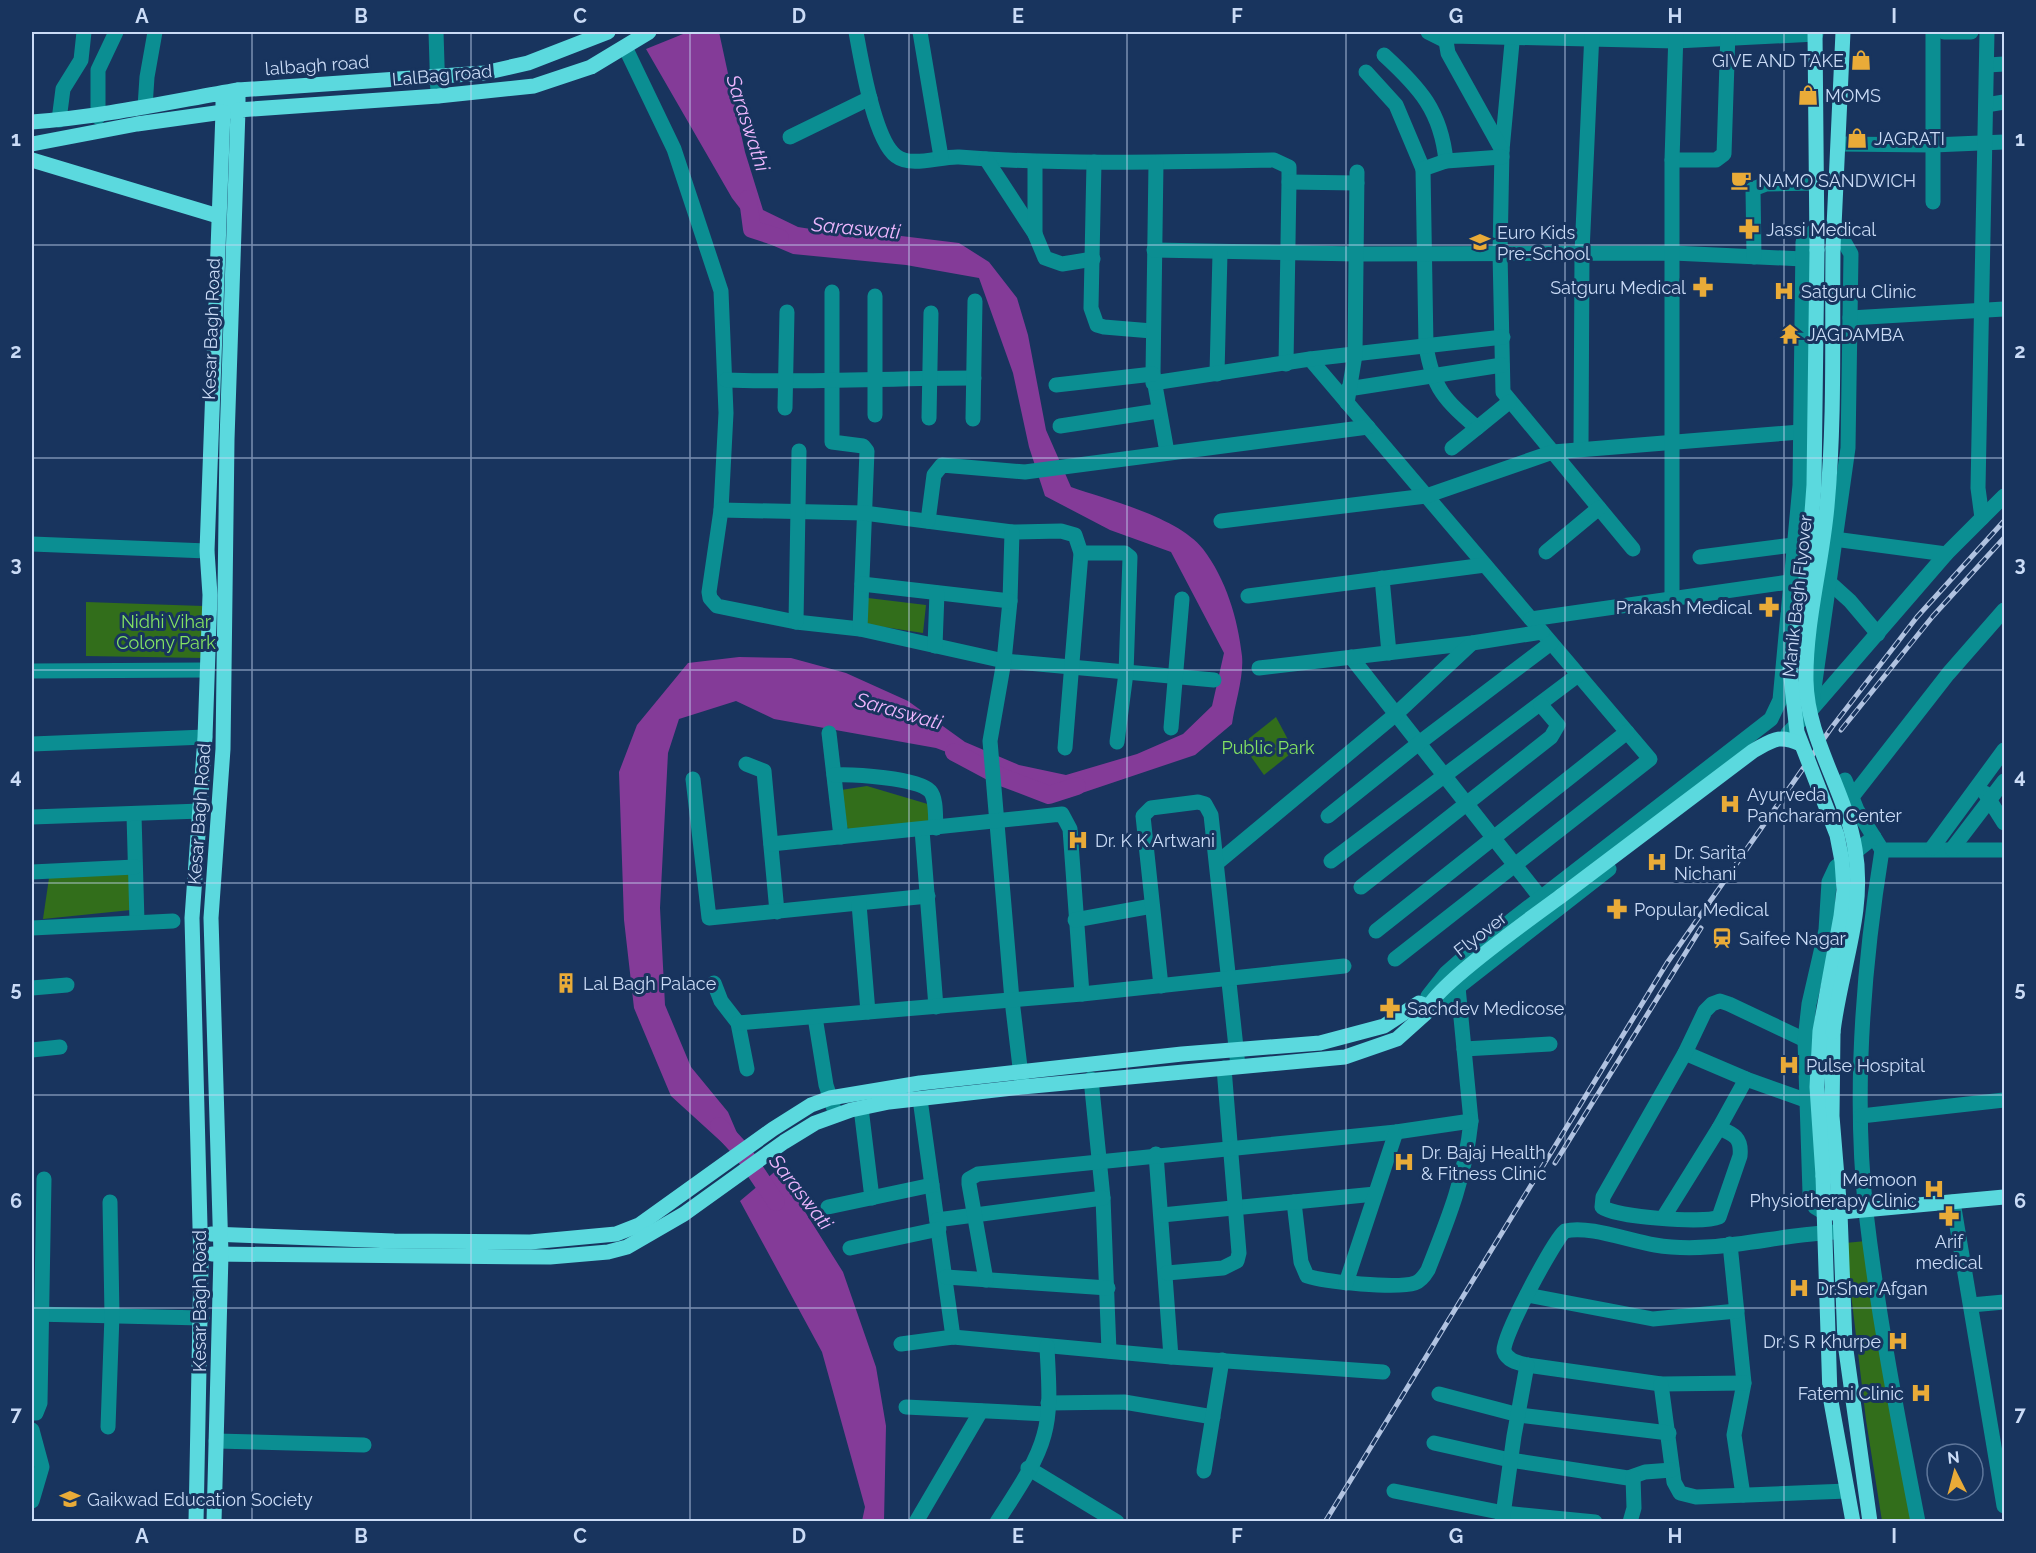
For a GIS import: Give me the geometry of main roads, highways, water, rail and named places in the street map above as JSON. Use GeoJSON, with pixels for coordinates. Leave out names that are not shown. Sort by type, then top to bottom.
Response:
{"type":"FeatureCollection","features":[{"type":"Feature","properties":{"kind":"main road","name":"lalbagh road"},"geometry":{"type":"LineString","coordinates":[[32,122],[59,120],[71,116],[98,117],[231,92],[510,69],[577,46],[608,32]]}},
{"type":"Feature","properties":{"kind":"main road","name":"Manik Bagh Flyover"},"geometry":{"type":"LineString","coordinates":[[1830,1174],[1833,1032],[1837,994],[1858,908],[1857,869],[1855,848],[1847,821],[1808,709],[1806,661],[1820,567],[1830,464],[1833,248],[1843,32]]}},
{"type":"Feature","properties":{"kind":"main road","name":"Manik Bagh Flyover"},"geometry":{"type":"LineString","coordinates":[[1815,33],[1817,250],[1814,485],[1808,567],[1790,669],[1797,732],[1837,835],[1842,861],[1844,890],[1820,1031],[1817,1087],[1830,1174],[1833,1213]]}},
{"type":"Feature","properties":{"kind":"main road","name":"LalBag road"},"geometry":{"type":"LineString","coordinates":[[38,143],[137,124],[230,111],[438,96],[534,86],[591,67],[644,35]]}},
{"type":"Feature","properties":{"kind":"main road"},"geometry":{"type":"LineString","coordinates":[[230,111],[231,92]]}},
{"type":"Feature","properties":{"kind":"main road","name":"Kesar Bagh Road"},"geometry":{"type":"LineString","coordinates":[[196,1521],[202,1318],[192,918],[205,736],[205,670],[210,595],[207,551],[218,216],[230,111]]}},
{"type":"Feature","properties":{"kind":"main road","name":"Kesar Bagh Road"},"geometry":{"type":"LineString","coordinates":[[214,1521],[220,1254],[211,918],[223,749],[230,111]]}},
{"type":"Feature","properties":{"kind":"main road"},"geometry":{"type":"LineString","coordinates":[[35,158],[218,216]]}},
{"type":"Feature","properties":{"kind":"main road","name":"Flyover"},"geometry":{"type":"LineString","coordinates":[[1426,1006],[1450,981],[1753,751],[1776,738],[1786,738],[1801,744]]}},
{"type":"Feature","properties":{"kind":"main road"},"geometry":{"type":"LineString","coordinates":[[199,1233],[261,1237],[474,1242],[530,1242],[616,1234],[639,1225],[773,1129],[811,1105],[830,1098],[920,1083],[1091,1079],[1321,1060],[1363,1052],[1397,1039],[1426,1006]]}},
{"type":"Feature","properties":{"kind":"main road"},"geometry":{"type":"LineString","coordinates":[[200,1254],[550,1257],[608,1252],[627,1247],[646,1237],[684,1214],[784,1142],[836,1115],[861,1108],[1021,1079],[1236,1048],[1320,1043],[1384,1026],[1426,1006]]}},
{"type":"Feature","properties":{"kind":"main road"},"geometry":{"type":"LineString","coordinates":[[1833,1213],[2004,1197]]}},
{"type":"Feature","properties":{"kind":"main road"},"geometry":{"type":"LineString","coordinates":[[1833,1213],[1841,1232],[1845,1343],[1870,1521]]}},
{"type":"Feature","properties":{"kind":"main road"},"geometry":{"type":"LineString","coordinates":[[1833,1213],[1825,1233],[1830,1396],[1853,1521]]}},
{"type":"Feature","properties":{"kind":"water"},"geometry":{"type":"Polygon","coordinates":[[[688,32],[719,32],[745,152],[763,210],[798,227],[830,232],[893,235],[959,243],[989,262],[1017,298],[1028,335],[1046,430],[1071,487],[1142,511],[1192,538],[1211,561],[1230,600],[1242,656],[1241,681],[1232,724],[1195,755],[1067,798],[936,748],[774,719],[736,701],[679,719],[668,753],[660,908],[665,1005],[691,1067],[728,1112],[740,1140],[727,1147],[671,1096],[634,1008],[624,920],[619,772],[637,725],[688,663],[739,657],[791,658],[846,673],[908,701],[965,742],[1019,765],[1066,775],[1137,754],[1183,734],[1212,706],[1224,653],[1171,552],[1110,530],[1045,496],[1029,447],[1013,373],[979,278],[906,265],[793,254],[767,243],[732,198],[646,49],[688,32]]]}},
{"type":"Feature","properties":{"kind":"water"},"geometry":{"type":"Polygon","coordinates":[[[778,1169],[843,1272],[876,1367],[886,1426],[884,1521],[862,1521],[865,1507],[822,1352],[740,1201],[778,1169]]]}},
{"type":"Feature","properties":{"kind":"waterway","name":"Saraswathi"},"geometry":{"type":"LineString","coordinates":[[748,199],[752,229],[780,238]]}},
{"type":"Feature","properties":{"kind":"waterway","name":"Saraswati"},"geometry":{"type":"LineString","coordinates":[[954,752],[999,776],[1049,795],[1077,786]]}},
{"type":"Feature","properties":{"kind":"waterway","name":"Saraswati"},"geometry":{"type":"LineString","coordinates":[[719,1126],[741,1150],[776,1202]]}},
{"type":"Feature","properties":{"kind":"railway"},"geometry":{"type":"LineString","coordinates":[[1325,1522],[1667,963],[1832,727],[1917,617],[2004,521]]}},
{"type":"Feature","properties":{"kind":"railway"},"geometry":{"type":"LineString","coordinates":[[1841,730],[1933,616],[2004,538]]}},
{"type":"Feature","properties":{"kind":"railway"},"geometry":{"type":"LineString","coordinates":[[1555,1163],[1701,928]]}},
{"type":"Feature","properties":{"kind":"place","name":"GIVE AND TAKE"},"geometry":{"type":"Point","coordinates":[1861,60]}},
{"type":"Feature","properties":{"kind":"place","name":"MOMS"},"geometry":{"type":"Point","coordinates":[1808,95]}},
{"type":"Feature","properties":{"kind":"place","name":"JAGRATI"},"geometry":{"type":"Point","coordinates":[1857,138]}},
{"type":"Feature","properties":{"kind":"place","name":"NAMO SANDWICH"},"geometry":{"type":"Point","coordinates":[1741,180]}},
{"type":"Feature","properties":{"kind":"place","name":"Jassi Medical"},"geometry":{"type":"Point","coordinates":[1749,229]}},
{"type":"Feature","properties":{"kind":"place","name":"Euro Kids Pre-School"},"geometry":{"type":"Point","coordinates":[1480,242]}},
{"type":"Feature","properties":{"kind":"place","name":"Satguru Medical"},"geometry":{"type":"Point","coordinates":[1703,287]}},
{"type":"Feature","properties":{"kind":"place","name":"Satguru Clinic"},"geometry":{"type":"Point","coordinates":[1784,291]}},
{"type":"Feature","properties":{"kind":"place","name":"JAGDAMBA"},"geometry":{"type":"Point","coordinates":[1790,334]}},
{"type":"Feature","properties":{"kind":"place","name":"Prakash Medical"},"geometry":{"type":"Point","coordinates":[1769,607]}},
{"type":"Feature","properties":{"kind":"place","name":"Ayurveda Pancharam Center"},"geometry":{"type":"Point","coordinates":[1730,804]}},
{"type":"Feature","properties":{"kind":"place","name":"Dr. K K Artwani"},"geometry":{"type":"Point","coordinates":[1078,840]}},
{"type":"Feature","properties":{"kind":"place","name":"Dr. Sarita Nichani"},"geometry":{"type":"Point","coordinates":[1657,862]}},
{"type":"Feature","properties":{"kind":"place","name":"Popular Medical"},"geometry":{"type":"Point","coordinates":[1617,909]}},
{"type":"Feature","properties":{"kind":"place","name":"Saifee Nagar"},"geometry":{"type":"Point","coordinates":[1722,938]}},
{"type":"Feature","properties":{"kind":"place","name":"Lal Bagh Palace"},"geometry":{"type":"Point","coordinates":[566,983]}},
{"type":"Feature","properties":{"kind":"place","name":"Sachdev Medicose"},"geometry":{"type":"Point","coordinates":[1390,1008]}},
{"type":"Feature","properties":{"kind":"place","name":"Pulse Hospital"},"geometry":{"type":"Point","coordinates":[1789,1065]}},
{"type":"Feature","properties":{"kind":"place","name":"Dr. Bajaj Health & Fitness Clinic"},"geometry":{"type":"Point","coordinates":[1404,1162]}},
{"type":"Feature","properties":{"kind":"place","name":"Memoon Physiotherapy Clinic"},"geometry":{"type":"Point","coordinates":[1934,1189]}},
{"type":"Feature","properties":{"kind":"place","name":"Arif medical"},"geometry":{"type":"Point","coordinates":[1949,1216]}},
{"type":"Feature","properties":{"kind":"place","name":"Dr.Sher Afgan"},"geometry":{"type":"Point","coordinates":[1799,1288]}},
{"type":"Feature","properties":{"kind":"place","name":"Dr. S R Khurpe"},"geometry":{"type":"Point","coordinates":[1898,1341]}},
{"type":"Feature","properties":{"kind":"place","name":"Fatemi Clinic"},"geometry":{"type":"Point","coordinates":[1921,1393]}},
{"type":"Feature","properties":{"kind":"place","name":"Gaikwad Education Society"},"geometry":{"type":"Point","coordinates":[70,1499]}},
{"type":"Feature","properties":{"kind":"park label","name":"Nidhi Vihar Colony Park"},"geometry":{"type":"Point","coordinates":[166,631]}},
{"type":"Feature","properties":{"kind":"park label","name":"Public Park"},"geometry":{"type":"Point","coordinates":[1268,747]}}]}
